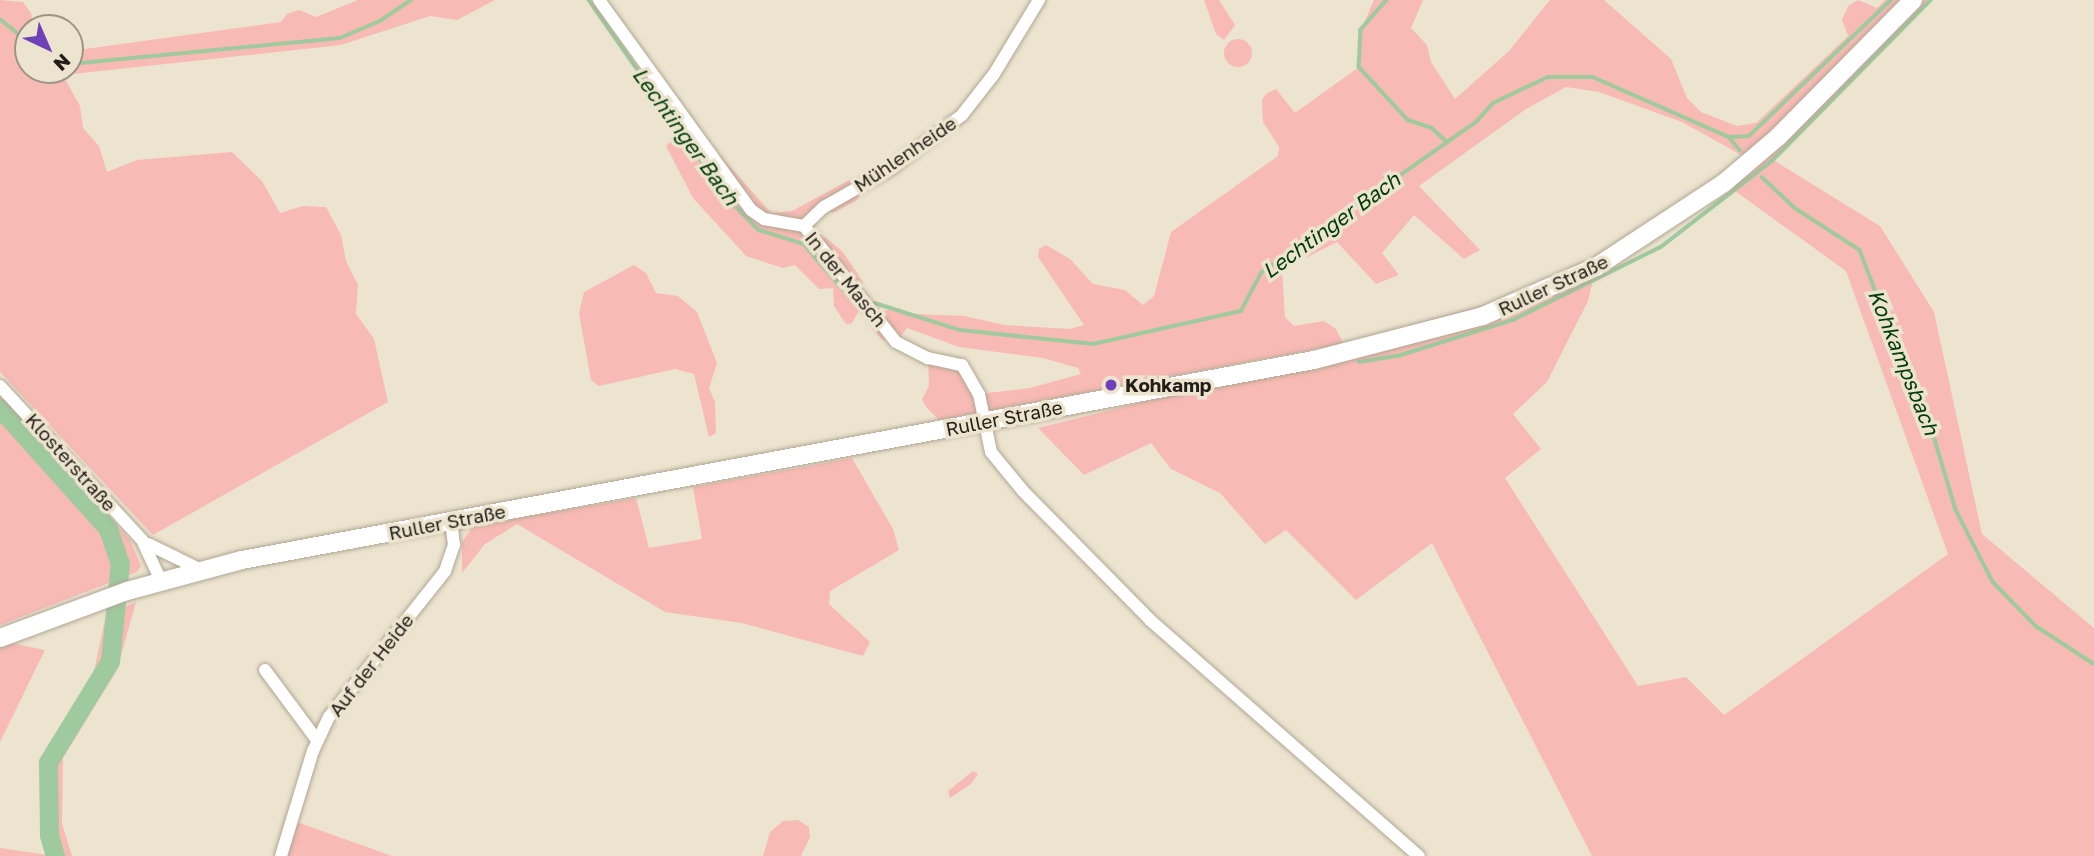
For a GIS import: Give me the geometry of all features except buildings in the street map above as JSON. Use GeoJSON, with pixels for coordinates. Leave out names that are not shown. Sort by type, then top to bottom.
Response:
{"type":"FeatureCollection","features":[{"type":"Feature","properties":{"kind":"main road","name":"Ruller Straße"},"geometry":{"type":"LineString","coordinates":[[0,638],[102,600],[201,570],[1372,347],[1483,316],[1563,284],[1645,238],[1745,167],[1913,0]]}},
{"type":"Feature","properties":{"kind":"street","name":"In der Masch"},"geometry":{"type":"LineString","coordinates":[[599,0],[693,136],[751,210],[764,219],[804,226],[896,341],[928,358],[962,365],[975,384],[985,422]]}},
{"type":"Feature","properties":{"kind":"street","name":"Mühlenheide"},"geometry":{"type":"LineString","coordinates":[[804,226],[824,207],[892,168],[962,115],[994,74],[1039,0]]}},
{"type":"Feature","properties":{"kind":"street","name":"Klosterstraße"},"geometry":{"type":"LineString","coordinates":[[0,386],[142,540],[161,581]]}},
{"type":"Feature","properties":{"kind":"street"},"geometry":{"type":"LineString","coordinates":[[985,422],[991,452],[1002,468],[1150,620],[1419,856]]}},
{"type":"Feature","properties":{"kind":"street","name":"Auf der Heide"},"geometry":{"type":"LineString","coordinates":[[281,856],[317,740],[341,699],[445,571],[454,545],[451,521]]}},
{"type":"Feature","properties":{"kind":"street","name":"Klosterstraße"},"geometry":{"type":"LineString","coordinates":[[142,540],[201,570]]}},
{"type":"Feature","properties":{"kind":"street"},"geometry":{"type":"LineString","coordinates":[[265,670],[317,740]]}},
{"type":"Feature","properties":{"kind":"shaded area"},"geometry":{"type":"Polygon","coordinates":[[[0,0],[23,2],[31,14],[14,14],[14,84],[68,84],[80,106],[83,128],[99,146],[107,172],[137,160],[232,152],[262,181],[280,213],[303,206],[326,207],[341,235],[346,261],[358,285],[356,314],[374,339],[388,402],[153,535],[0,372],[0,0]]]}},
{"type":"Feature","properties":{"kind":"shaded area"},"geometry":{"type":"Polygon","coordinates":[[[358,0],[495,0],[457,20],[430,16],[341,45],[84,73],[84,49],[281,22],[287,14],[299,10],[316,17],[358,0]]]}},
{"type":"Feature","properties":{"kind":"shaded area"},"geometry":{"type":"Polygon","coordinates":[[[1204,0],[1219,0],[1235,25],[1224,40],[1216,34],[1204,0]]]}},
{"type":"Feature","properties":{"kind":"shaded area"},"geometry":{"type":"Polygon","coordinates":[[[1374,0],[1423,0],[1411,28],[1427,45],[1431,62],[1455,99],[1509,51],[1550,0],[1604,0],[1671,59],[1687,98],[1701,112],[1737,126],[1756,123],[1848,36],[1842,20],[1848,6],[1858,0],[1877,8],[1885,0],[1931,0],[1773,160],[1880,226],[1934,312],[1982,534],[2094,628],[2094,856],[1592,856],[1432,543],[1356,600],[1286,530],[1265,544],[1220,493],[1171,469],[1151,443],[1084,475],[1038,428],[1314,360],[1343,344],[939,420],[926,407],[922,399],[929,386],[928,358],[962,365],[979,394],[1030,388],[1081,374],[1078,368],[1043,358],[959,347],[907,328],[896,342],[883,340],[872,329],[868,314],[898,308],[914,314],[964,316],[1004,325],[1070,329],[1084,325],[1038,257],[1039,249],[1046,245],[1070,259],[1093,284],[1125,290],[1143,305],[1154,296],[1171,232],[1278,156],[1279,147],[1263,122],[1262,100],[1267,93],[1276,89],[1295,113],[1359,67],[1361,30],[1374,0]],[[1566,87],[1526,109],[1419,186],[1480,250],[1464,259],[1414,215],[1382,253],[1399,275],[1376,284],[1337,242],[1282,270],[1285,317],[1294,326],[1324,321],[1336,329],[1343,343],[1488,304],[1582,264],[1596,267],[1588,301],[1547,382],[1513,414],[1541,449],[1505,478],[1638,686],[1686,677],[1724,715],[1948,554],[1846,271],[1724,183],[1743,156],[1682,122],[1599,92],[1566,87]]]}},
{"type":"Feature","properties":{"kind":"shaded area"},"geometry":{"type":"Polygon","coordinates":[[[1238,39],[1248,43],[1252,53],[1248,63],[1238,67],[1228,63],[1224,53],[1228,43],[1238,39]]]}},
{"type":"Feature","properties":{"kind":"shaded area"},"geometry":{"type":"Polygon","coordinates":[[[702,135],[771,213],[792,211],[853,178],[861,186],[857,200],[833,213],[824,208],[805,226],[815,240],[825,237],[843,252],[863,282],[861,307],[852,323],[846,324],[834,306],[833,288],[819,289],[795,265],[783,268],[746,256],[693,198],[666,146],[677,136],[702,135]]]}},
{"type":"Feature","properties":{"kind":"shaded area"},"geometry":{"type":"Polygon","coordinates":[[[634,265],[646,273],[656,293],[678,296],[697,312],[717,363],[709,388],[715,402],[716,433],[709,437],[694,374],[675,369],[599,386],[591,380],[579,313],[584,292],[634,265]]]}},
{"type":"Feature","properties":{"kind":"shaded area"},"geometry":{"type":"Polygon","coordinates":[[[0,395],[130,540],[141,566],[137,572],[0,625],[0,395]]]}},
{"type":"Feature","properties":{"kind":"shaded area"},"geometry":{"type":"Polygon","coordinates":[[[852,458],[893,529],[899,550],[830,591],[829,604],[870,642],[863,656],[742,623],[665,612],[517,524],[485,544],[462,573],[462,542],[473,526],[636,498],[649,548],[702,539],[693,487],[852,458]]]}},
{"type":"Feature","properties":{"kind":"shaded area"},"geometry":{"type":"Polygon","coordinates":[[[136,602],[117,670],[63,758],[62,824],[72,856],[55,856],[49,835],[48,762],[90,690],[106,615],[136,602]]]}},
{"type":"Feature","properties":{"kind":"shaded area"},"geometry":{"type":"Polygon","coordinates":[[[11,643],[45,650],[0,742],[0,647],[11,643]]]}},
{"type":"Feature","properties":{"kind":"shaded area"},"geometry":{"type":"Polygon","coordinates":[[[973,771],[978,774],[971,784],[950,798],[948,791],[973,771]]]}},
{"type":"Feature","properties":{"kind":"shaded area"},"geometry":{"type":"Polygon","coordinates":[[[798,820],[809,827],[810,837],[801,856],[763,856],[770,832],[783,821],[798,820]]]}},
{"type":"Feature","properties":{"kind":"shaded area"},"geometry":{"type":"Polygon","coordinates":[[[297,822],[392,856],[287,856],[297,822]]]}},
{"type":"Feature","properties":{"kind":"shaded area"},"geometry":{"type":"Polygon","coordinates":[[[0,848],[55,856],[0,856],[0,848]]]}},
{"type":"Feature","properties":{"kind":"waterway","name":"Lechtinger Bach"},"geometry":{"type":"LineString","coordinates":[[84,63],[340,38],[380,21],[411,0]]}},
{"type":"Feature","properties":{"kind":"waterway","name":"Lechtinger Bach"},"geometry":{"type":"LineString","coordinates":[[589,0],[727,198],[759,230],[804,244],[859,308]]}},
{"type":"Feature","properties":{"kind":"waterway","name":"Lechtinger Bach"},"geometry":{"type":"LineString","coordinates":[[1387,0],[1361,30],[1359,67],[1408,120],[1432,128],[1446,141]]}},
{"type":"Feature","properties":{"kind":"waterway"},"geometry":{"type":"LineString","coordinates":[[1729,137],[1749,136],[1891,0]]}},
{"type":"Feature","properties":{"kind":"waterway"},"geometry":{"type":"LineString","coordinates":[[1359,362],[1398,356],[1513,320],[1661,247],[1773,160],[1931,0]]}},
{"type":"Feature","properties":{"kind":"waterway","name":"Lechtinger Bach"},"geometry":{"type":"LineString","coordinates":[[0,19],[14,30]]}},
{"type":"Feature","properties":{"kind":"waterway","name":"Lechtinger Bach"},"geometry":{"type":"LineString","coordinates":[[875,303],[960,330],[1093,344],[1241,311],[1261,273],[1477,121],[1493,103],[1548,77],[1593,77],[1729,137],[1740,150]]}},
{"type":"Feature","properties":{"kind":"waterway","name":"Kohkampsbach"},"geometry":{"type":"LineString","coordinates":[[1762,177],[1795,208],[1860,250],[1890,329],[1922,396],[1956,510],[1993,582],[2036,626],[2094,664]]}},
{"type":"Feature","properties":{"kind":"waterway"},"geometry":{"type":"LineString","coordinates":[[0,408],[108,529],[120,563],[110,661],[48,762],[49,835],[55,856]]}},
{"type":"Feature","properties":{"kind":"place","name":"Kohkamp"},"geometry":{"type":"Point","coordinates":[1111,385]}}]}
